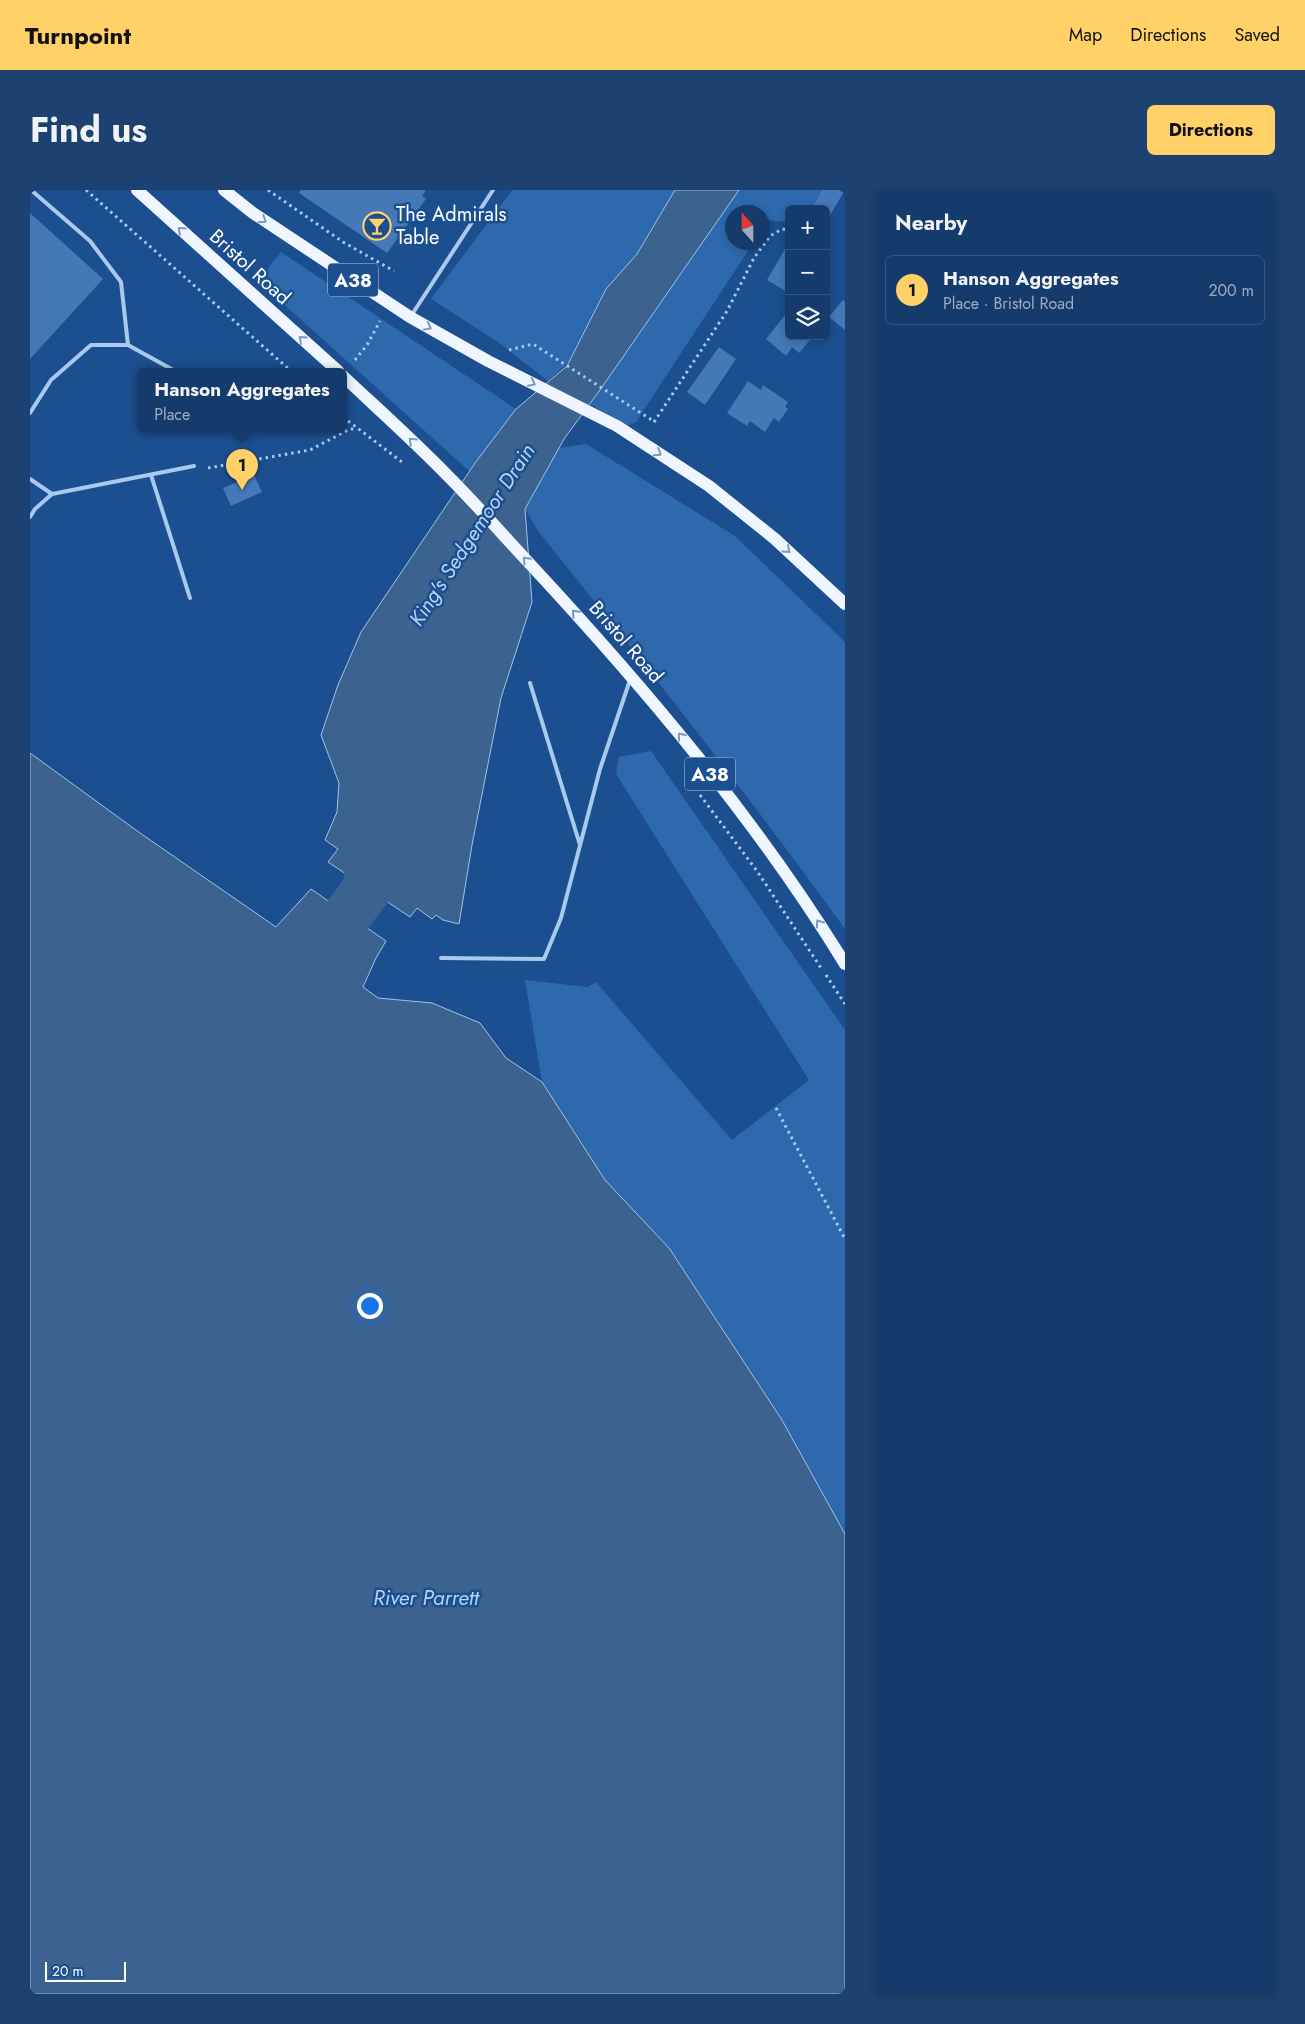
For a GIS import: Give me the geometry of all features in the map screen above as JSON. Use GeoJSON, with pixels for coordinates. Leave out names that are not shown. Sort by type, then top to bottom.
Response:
{"type":"FeatureCollection","features":[{"type":"Feature","properties":{"kind":"main road","name":"Bristol Road"},"geometry":{"type":"LineString","coordinates":[[137,190],[341,368]]}},
{"type":"Feature","properties":{"kind":"main road","name":"Bristol Road"},"geometry":{"type":"LineString","coordinates":[[224,190],[253,213],[410,317],[488,361],[617,426],[709,486],[775,539],[845,604]]}},
{"type":"Feature","properties":{"kind":"main road","name":"Bristol Road"},"geometry":{"type":"LineString","coordinates":[[347,374],[447,475],[631,675],[747,820],[845,964]]}},
{"type":"Feature","properties":{"kind":"lane"},"geometry":{"type":"LineString","coordinates":[[31,190],[90,241],[121,282],[128,346]]}},
{"type":"Feature","properties":{"kind":"lane"},"geometry":{"type":"LineString","coordinates":[[410,317],[493,190]]}},
{"type":"Feature","properties":{"kind":"lane"},"geometry":{"type":"LineString","coordinates":[[30,413],[51,380],[92,345],[128,346],[168,368]]}},
{"type":"Feature","properties":{"kind":"lane"},"geometry":{"type":"LineString","coordinates":[[30,518],[35,509],[52,494],[194,466]]}},
{"type":"Feature","properties":{"kind":"lane"},"geometry":{"type":"LineString","coordinates":[[151,476],[190,598]]}},
{"type":"Feature","properties":{"kind":"lane"},"geometry":{"type":"LineString","coordinates":[[30,479],[52,494]]}},
{"type":"Feature","properties":{"kind":"lane"},"geometry":{"type":"LineString","coordinates":[[441,958],[544,959],[561,918],[600,769],[631,675]]}},
{"type":"Feature","properties":{"kind":"lane"},"geometry":{"type":"LineString","coordinates":[[530,683],[580,845]]}},
{"type":"Feature","properties":{"kind":"path"},"geometry":{"type":"LineString","coordinates":[[86,190],[289,368]]}},
{"type":"Feature","properties":{"kind":"path"},"geometry":{"type":"LineString","coordinates":[[268,190],[343,242],[394,272]]}},
{"type":"Feature","properties":{"kind":"path"},"geometry":{"type":"LineString","coordinates":[[634,437],[655,422],[727,311],[754,258],[770,236],[785,230]]}},
{"type":"Feature","properties":{"kind":"path"},"geometry":{"type":"LineString","coordinates":[[347,368],[367,345],[382,317],[379,297]]}},
{"type":"Feature","properties":{"kind":"path"},"geometry":{"type":"LineString","coordinates":[[533,344],[655,422]]}},
{"type":"Feature","properties":{"kind":"path"},"geometry":{"type":"LineString","coordinates":[[347,420],[409,467]]}},
{"type":"Feature","properties":{"kind":"path"},"geometry":{"type":"LineString","coordinates":[[347,431],[357,429]]}},
{"type":"Feature","properties":{"kind":"path"},"geometry":{"type":"LineString","coordinates":[[194,466],[212,469],[310,450],[342,433]]}},
{"type":"Feature","properties":{"kind":"path"},"geometry":{"type":"LineString","coordinates":[[699,795],[756,871],[845,1004]]}},
{"type":"Feature","properties":{"kind":"path"},"geometry":{"type":"LineString","coordinates":[[776,1108],[845,1239]]}},
{"type":"Feature","properties":{"kind":"shaded area"},"geometry":{"type":"Polygon","coordinates":[[[512,190],[675,190],[637,254],[606,289],[568,363],[548,381],[498,342],[431,299],[512,190]]]}},
{"type":"Feature","properties":{"kind":"shaded area"},"geometry":{"type":"Polygon","coordinates":[[[739,190],[822,190],[813,205],[785,205],[785,222],[770,220],[770,205],[729,205],[739,190]]]}},
{"type":"Feature","properties":{"kind":"shaded area"},"geometry":{"type":"Polygon","coordinates":[[[725,210],[725,250],[748,250],[636,422],[627,426],[590,404],[725,210]]]}},
{"type":"Feature","properties":{"kind":"shaded area"},"geometry":{"type":"Polygon","coordinates":[[[281,252],[516,409],[469,471],[258,281],[281,252]]]}},
{"type":"Feature","properties":{"kind":"shaded area"},"geometry":{"type":"Polygon","coordinates":[[[586,444],[735,536],[845,642],[845,929],[732,778],[538,531],[525,509],[559,448],[586,444]]]}},
{"type":"Feature","properties":{"kind":"shaded area"},"geometry":{"type":"Polygon","coordinates":[[[651,751],[845,1030],[845,1534],[782,1420],[669,1248],[605,1180],[542,1082],[525,980],[587,987],[596,982],[732,1140],[809,1080],[616,774],[619,757],[651,751]]]}},
{"type":"Feature","properties":{"kind":"water"},"geometry":{"type":"Polygon","coordinates":[[[675,190],[739,190],[729,205],[725,205],[725,210],[564,439],[525,509],[532,602],[501,698],[472,845],[459,924],[443,920],[436,915],[432,919],[417,908],[410,917],[328,862],[338,849],[325,840],[337,812],[339,783],[321,735],[338,685],[361,632],[475,463],[516,409],[567,366],[606,289],[637,254],[675,190]]]}},
{"type":"Feature","properties":{"kind":"water","name":"River Parrett"},"geometry":{"type":"Polygon","coordinates":[[[30,753],[140,833],[276,927],[311,889],[386,941],[363,987],[378,998],[432,1003],[480,1023],[506,1058],[542,1082],[605,1180],[669,1248],[782,1420],[845,1534],[845,1994],[30,1994],[30,753]]]}},
{"type":"Feature","properties":{"kind":"building","name":"The Admirals Table"},"geometry":{"type":"Polygon","coordinates":[[[301,190],[426,190],[422,196],[426,199],[387,253],[299,193],[301,190]]]}},
{"type":"Feature","properties":{"kind":"building"},"geometry":{"type":"Polygon","coordinates":[[[822,190],[845,190],[830,215],[830,205],[813,205],[822,190]]]}},
{"type":"Feature","properties":{"kind":"building"},"geometry":{"type":"Polygon","coordinates":[[[30,213],[103,279],[30,359],[30,213]]]}},
{"type":"Feature","properties":{"kind":"building"},"geometry":{"type":"Polygon","coordinates":[[[785,249],[785,291],[767,280],[785,249]]]}},
{"type":"Feature","properties":{"kind":"building"},"geometry":{"type":"Polygon","coordinates":[[[843,300],[845,302],[845,330],[830,318],[843,300]]]}},
{"type":"Feature","properties":{"kind":"building"},"geometry":{"type":"Polygon","coordinates":[[[785,315],[785,340],[810,340],[799,353],[792,347],[786,356],[766,339],[785,315]]]}},
{"type":"Feature","properties":{"kind":"building"},"geometry":{"type":"Polygon","coordinates":[[[719,347],[736,359],[705,405],[687,392],[719,347]]]}},
{"type":"Feature","properties":{"kind":"building"},"geometry":{"type":"Polygon","coordinates":[[[748,381],[761,390],[763,385],[788,402],[785,407],[788,409],[779,422],[774,418],[765,432],[750,421],[747,426],[727,413],[748,381]]]}},
{"type":"Feature","properties":{"kind":"building"},"geometry":{"type":"Polygon","coordinates":[[[254,475],[262,492],[231,506],[223,488],[254,475]]]}},
{"type":"Feature","properties":{"kind":"waterway","name":"King's Sedgemoor Drain"},"geometry":{"type":"LineString","coordinates":[[303,961],[319,953],[367,889],[376,821]]}},
{"type":"Feature","properties":{"kind":"place","name":"The Admirals Table"},"geometry":{"type":"Point","coordinates":[377,226]}},
{"type":"Feature","properties":{"kind":"place","name":"Hanson Aggregates"},"geometry":{"type":"Point","coordinates":[242,490]}}]}
